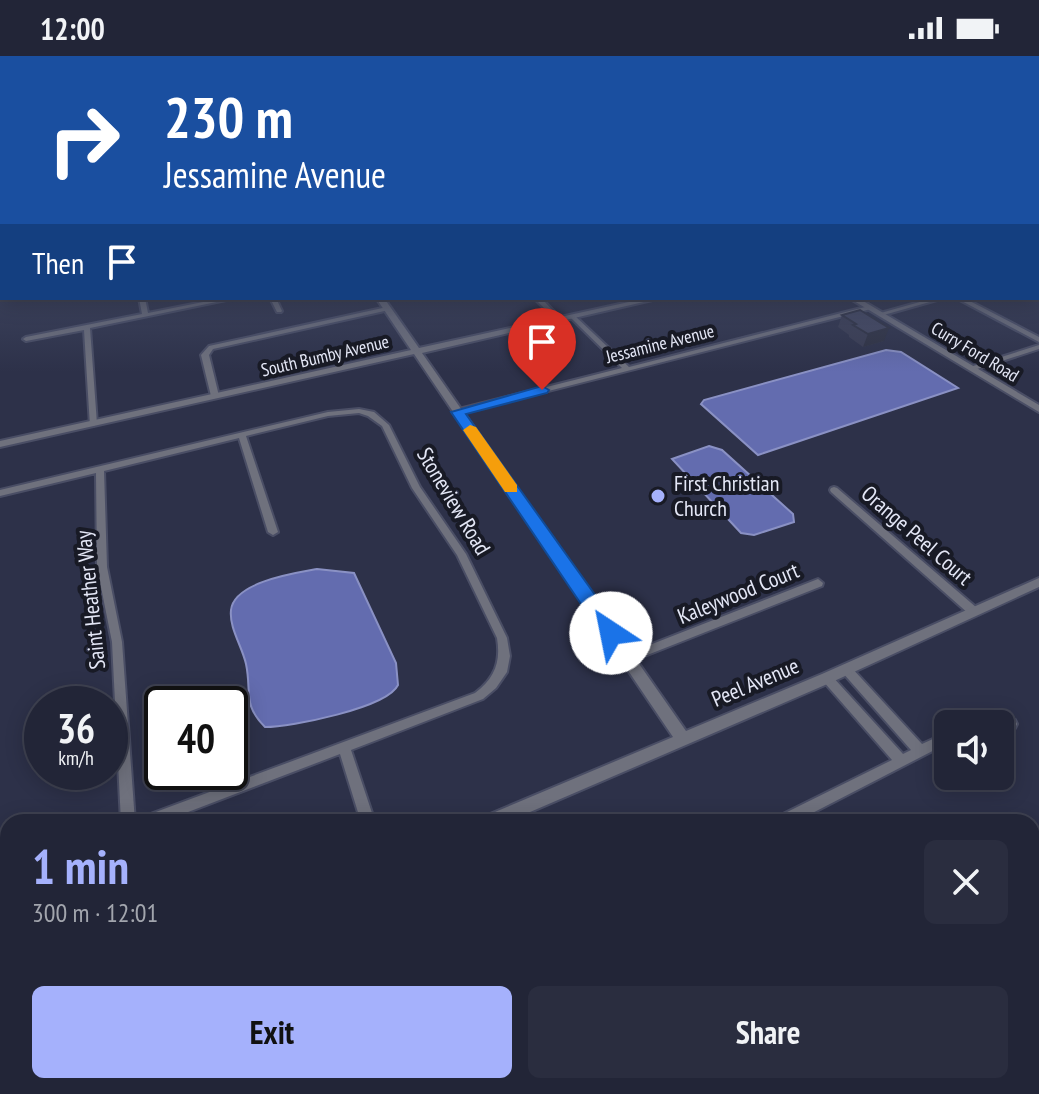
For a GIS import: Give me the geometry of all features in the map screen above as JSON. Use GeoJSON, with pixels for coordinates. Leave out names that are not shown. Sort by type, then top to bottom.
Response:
{"type":"FeatureCollection","features":[{"type":"Feature","properties":{"kind":"street"},"geometry":{"type":"LineString","coordinates":[[142,300],[145,315]]}},
{"type":"Feature","properties":{"kind":"street"},"geometry":{"type":"LineString","coordinates":[[26,339],[223,300]]}},
{"type":"Feature","properties":{"kind":"street"},"geometry":{"type":"LineString","coordinates":[[274,300],[279,311]]}},
{"type":"Feature","properties":{"kind":"street"},"geometry":{"type":"LineString","coordinates":[[381,300],[683,739]]}},
{"type":"Feature","properties":{"kind":"street"},"geometry":{"type":"LineString","coordinates":[[539,300],[559,320]]}},
{"type":"Feature","properties":{"kind":"street","name":"South Bumby Avenue"},"geometry":{"type":"LineString","coordinates":[[0,444],[648,300]]}},
{"type":"Feature","properties":{"kind":"street","name":"Curry Ford Road"},"geometry":{"type":"LineString","coordinates":[[856,300],[1039,409]]}},
{"type":"Feature","properties":{"kind":"street"},"geometry":{"type":"LineString","coordinates":[[880,314],[933,300]]}},
{"type":"Feature","properties":{"kind":"street"},"geometry":{"type":"LineString","coordinates":[[963,300],[1039,340]]}},
{"type":"Feature","properties":{"kind":"street","name":"Jessamine Avenue"},"geometry":{"type":"LineString","coordinates":[[458,412],[869,308]]}},
{"type":"Feature","properties":{"kind":"street"},"geometry":{"type":"LineString","coordinates":[[215,396],[205,355],[211,347],[387,309]]}},
{"type":"Feature","properties":{"kind":"street"},"geometry":{"type":"LineString","coordinates":[[573,317],[627,369]]}},
{"type":"Feature","properties":{"kind":"street"},"geometry":{"type":"LineString","coordinates":[[87,327],[93,424]]}},
{"type":"Feature","properties":{"kind":"street"},"geometry":{"type":"LineString","coordinates":[[971,368],[1039,347]]}},
{"type":"Feature","properties":{"kind":"street","name":"Stoneview Road"},"geometry":{"type":"LineString","coordinates":[[0,493],[338,412],[359,411],[379,419],[416,488],[461,554],[506,652],[505,664],[491,688],[479,696],[166,814]]}},
{"type":"Feature","properties":{"kind":"street"},"geometry":{"type":"LineString","coordinates":[[242,435],[273,532]]}},
{"type":"Feature","properties":{"kind":"street","name":"Saint Heather Way"},"geometry":{"type":"LineString","coordinates":[[100,470],[102,567],[117,642],[128,814]]}},
{"type":"Feature","properties":{"kind":"street","name":"Orange Peel Court"},"geometry":{"type":"LineString","coordinates":[[834,490],[973,611]]}},
{"type":"Feature","properties":{"kind":"street","name":"Peel Avenue"},"geometry":{"type":"LineString","coordinates":[[508,814],[827,678],[1039,582]]}},
{"type":"Feature","properties":{"kind":"street","name":"Kaleywood Court"},"geometry":{"type":"LineString","coordinates":[[628,658],[818,583]]}},
{"type":"Feature","properties":{"kind":"street"},"geometry":{"type":"LineString","coordinates":[[846,669],[920,751]]}},
{"type":"Feature","properties":{"kind":"street"},"geometry":{"type":"LineString","coordinates":[[827,678],[900,760]]}},
{"type":"Feature","properties":{"kind":"street"},"geometry":{"type":"LineString","coordinates":[[797,814],[934,744]]}},
{"type":"Feature","properties":{"kind":"street"},"geometry":{"type":"LineString","coordinates":[[344,747],[365,814]]}},
{"type":"Feature","properties":{"kind":"water"},"geometry":{"type":"Polygon","coordinates":[[[886,350],[901,352],[958,388],[758,455],[701,404],[704,400],[886,350]]]}},
{"type":"Feature","properties":{"kind":"water"},"geometry":{"type":"Polygon","coordinates":[[[709,446],[722,450],[793,514],[794,522],[754,535],[741,533],[672,459],[709,446]]]}},
{"type":"Feature","properties":{"kind":"water"},"geometry":{"type":"Polygon","coordinates":[[[317,569],[354,573],[396,663],[398,685],[376,701],[337,715],[265,727],[250,704],[246,664],[232,624],[231,610],[235,600],[254,586],[281,576],[317,569]]]}},
{"type":"Feature","properties":{"kind":"building"},"geometry":{"type":"Polygon","coordinates":[[[860,310],[889,328],[868,334],[842,315],[860,310]]]}},
{"type":"Feature","properties":{"kind":"slow traffic"},"geometry":{"type":"LineString","coordinates":[[470,430],[511,488]]}},
{"type":"Feature","properties":{"kind":"place","name":"First Christian Church"},"geometry":{"type":"Point","coordinates":[658,496]}},
{"type":"Feature","properties":{"kind":"route"},"geometry":{"type":"LineString","coordinates":[[542,390],[458,412],[611,633]]}}]}
